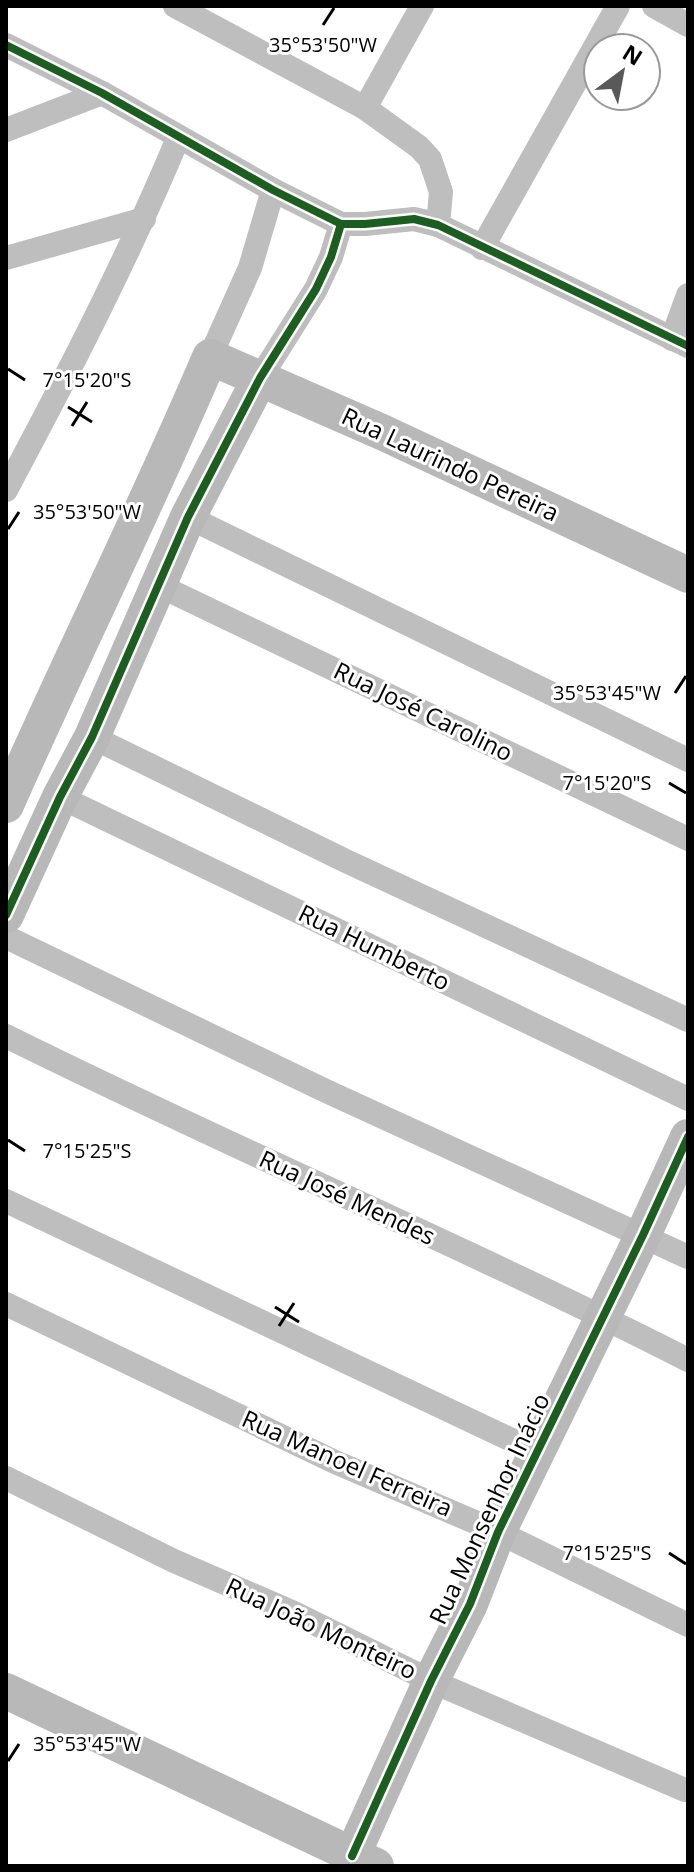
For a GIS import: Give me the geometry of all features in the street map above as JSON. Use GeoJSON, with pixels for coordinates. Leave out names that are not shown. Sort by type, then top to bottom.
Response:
{"type":"FeatureCollection","features":[{"type":"Feature","properties":{"kind":"street"},"geometry":{"type":"LineString","coordinates":[[365,108],[422,6]]}},
{"type":"Feature","properties":{"kind":"street"},"geometry":{"type":"LineString","coordinates":[[482,248],[618,6]]}},
{"type":"Feature","properties":{"kind":"street"},"geometry":{"type":"LineString","coordinates":[[654,6],[688,25]]}},
{"type":"Feature","properties":{"kind":"street"},"geometry":{"type":"LineString","coordinates":[[184,8],[365,108],[401,132],[430,159],[441,192],[438,225]]}},
{"type":"Feature","properties":{"kind":"street"},"geometry":{"type":"LineString","coordinates":[[6,45],[102,93],[178,138],[341,224],[414,219],[438,225],[680,342],[688,295]]}},
{"type":"Feature","properties":{"kind":"street"},"geometry":{"type":"LineString","coordinates":[[6,130],[102,93]]}},
{"type":"Feature","properties":{"kind":"street"},"geometry":{"type":"LineString","coordinates":[[6,490],[144,219],[178,138]]}},
{"type":"Feature","properties":{"kind":"street"},"geometry":{"type":"LineString","coordinates":[[8,794],[164,465],[250,268],[273,190]]}},
{"type":"Feature","properties":{"kind":"street"},"geometry":{"type":"LineString","coordinates":[[6,258],[144,219]]}},
{"type":"Feature","properties":{"kind":"street"},"geometry":{"type":"LineString","coordinates":[[6,915],[60,797],[92,737],[188,517],[260,378],[316,289],[331,257],[341,224]]}},
{"type":"Feature","properties":{"kind":"street","name":"Rua Laurindo Pereira"},"geometry":{"type":"LineString","coordinates":[[210,357],[688,575]]}},
{"type":"Feature","properties":{"kind":"street"},"geometry":{"type":"LineString","coordinates":[[188,517],[688,760]]}},
{"type":"Feature","properties":{"kind":"street","name":"Rua José Carolino"},"geometry":{"type":"LineString","coordinates":[[158,585],[688,839]]}},
{"type":"Feature","properties":{"kind":"street"},"geometry":{"type":"LineString","coordinates":[[92,737],[348,862],[688,1020]]}},
{"type":"Feature","properties":{"kind":"street","name":"Rua Humberto"},"geometry":{"type":"LineString","coordinates":[[60,797],[688,1099]]}},
{"type":"Feature","properties":{"kind":"street"},"geometry":{"type":"LineString","coordinates":[[6,937],[326,1091],[688,1257]]}},
{"type":"Feature","properties":{"kind":"street","name":"Rua José Mendes"},"geometry":{"type":"LineString","coordinates":[[6,1036],[106,1086],[601,1316],[688,1360]]}},
{"type":"Feature","properties":{"kind":"street","name":"Rua Monsenhor Inácio"},"geometry":{"type":"LineString","coordinates":[[364,1861],[431,1681],[470,1604],[498,1532],[688,1137]]}},
{"type":"Feature","properties":{"kind":"street"},"geometry":{"type":"LineString","coordinates":[[6,1201],[537,1452]]}},
{"type":"Feature","properties":{"kind":"street","name":"Rua Manoel Ferreira"},"geometry":{"type":"LineString","coordinates":[[6,1304],[335,1462],[498,1532],[688,1625]]}},
{"type":"Feature","properties":{"kind":"street","name":"Rua João Monteiro"},"geometry":{"type":"LineString","coordinates":[[6,1478],[174,1561],[294,1613],[431,1681],[685,1790]]}},
{"type":"Feature","properties":{"kind":"street"},"geometry":{"type":"LineString","coordinates":[[6,1691],[364,1861]]}},
{"type":"Feature","properties":{"kind":"cycle path"},"geometry":{"type":"LineString","coordinates":[[6,45],[102,93],[273,190],[341,224],[414,219],[438,225],[688,346]]}},
{"type":"Feature","properties":{"kind":"cycle path"},"geometry":{"type":"LineString","coordinates":[[6,915],[60,797],[92,737],[188,517],[260,378],[316,289],[331,257],[341,224]]}},
{"type":"Feature","properties":{"kind":"cycle path"},"geometry":{"type":"LineString","coordinates":[[352,1856],[431,1681],[470,1604],[498,1532],[688,1137]]}}]}
